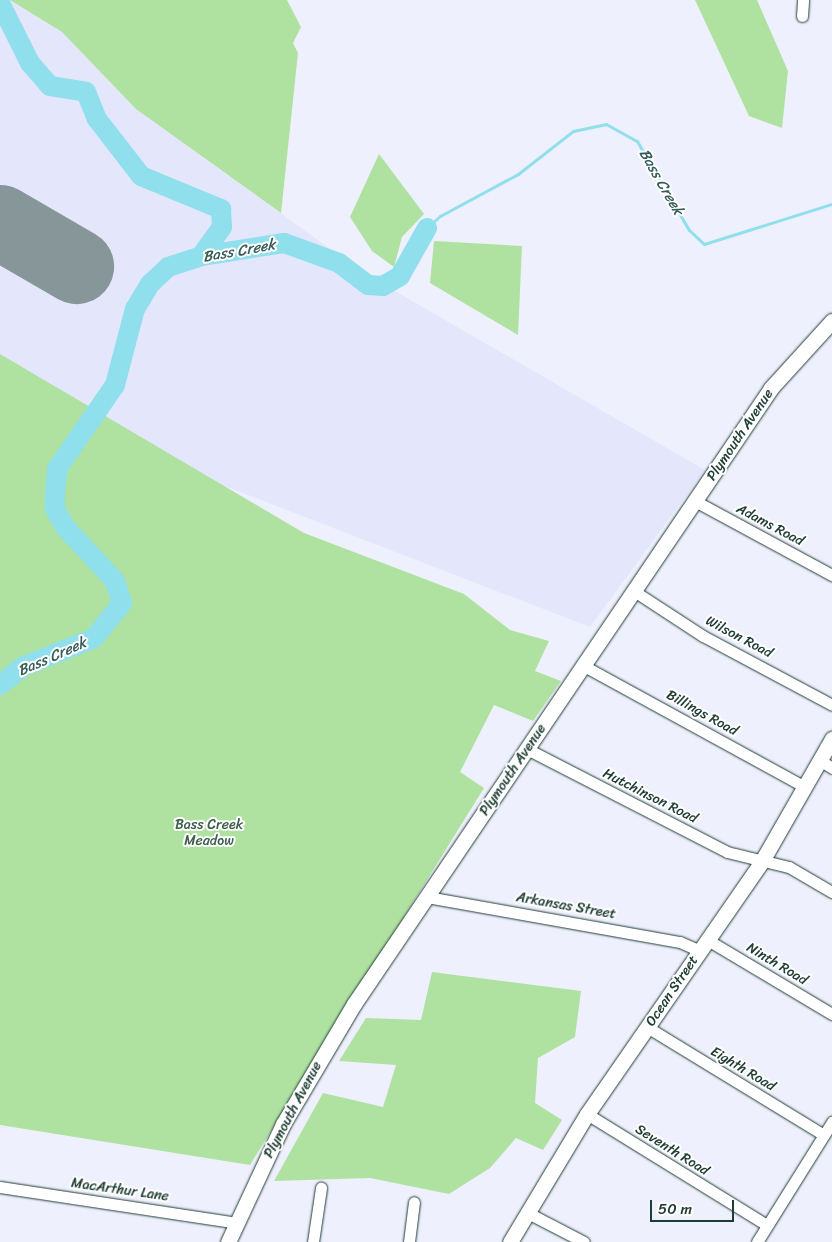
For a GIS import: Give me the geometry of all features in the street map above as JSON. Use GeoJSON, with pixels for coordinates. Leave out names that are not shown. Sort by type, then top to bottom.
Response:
{"type":"FeatureCollection","features":[{"type":"Feature","properties":{"kind":"street"},"geometry":{"type":"LineString","coordinates":[[802,16],[803,0]]}},
{"type":"Feature","properties":{"kind":"street","name":"Plymouth Avenue"},"geometry":{"type":"LineString","coordinates":[[228,1242],[283,1124],[328,1045],[771,388],[832,321]]}},
{"type":"Feature","properties":{"kind":"street","name":"Adams Road"},"geometry":{"type":"LineString","coordinates":[[695,501],[832,575]]}},
{"type":"Feature","properties":{"kind":"street","name":"Wilson Road"},"geometry":{"type":"LineString","coordinates":[[634,591],[703,636],[832,705]]}},
{"type":"Feature","properties":{"kind":"street","name":"Billings Road"},"geometry":{"type":"LineString","coordinates":[[584,666],[806,787]]}},
{"type":"Feature","properties":{"kind":"street","name":"Ocean Street"},"geometry":{"type":"LineString","coordinates":[[510,1242],[526,1212],[587,1114],[702,945],[762,861],[806,787],[826,764],[832,739]]}},
{"type":"Feature","properties":{"kind":"street","name":"Hutchinson Road"},"geometry":{"type":"LineString","coordinates":[[527,749],[727,852],[789,868],[832,892]]}},
{"type":"Feature","properties":{"kind":"street","name":"Arkansas Street"},"geometry":{"type":"LineString","coordinates":[[427,897],[702,945]]}},
{"type":"Feature","properties":{"kind":"street","name":"Ninth Road"},"geometry":{"type":"LineString","coordinates":[[702,945],[832,1014]]}},
{"type":"Feature","properties":{"kind":"street","name":"Eighth Road"},"geometry":{"type":"LineString","coordinates":[[648,1027],[824,1135]]}},
{"type":"Feature","properties":{"kind":"street","name":"Seventh Road"},"geometry":{"type":"LineString","coordinates":[[587,1114],[767,1225]]}},
{"type":"Feature","properties":{"kind":"street"},"geometry":{"type":"LineString","coordinates":[[757,1242],[832,1122]]}},
{"type":"Feature","properties":{"kind":"street","name":"MacArthur Lane"},"geometry":{"type":"LineString","coordinates":[[0,1188],[236,1223]]}},
{"type":"Feature","properties":{"kind":"street"},"geometry":{"type":"LineString","coordinates":[[312,1242],[321,1188]]}},
{"type":"Feature","properties":{"kind":"street"},"geometry":{"type":"LineString","coordinates":[[409,1242],[414,1202]]}},
{"type":"Feature","properties":{"kind":"street"},"geometry":{"type":"LineString","coordinates":[[526,1212],[584,1242]]}},
{"type":"Feature","properties":{"kind":"shaded area"},"geometry":{"type":"Polygon","coordinates":[[[0,0],[10,0],[62,32],[136,109],[362,272],[705,470],[590,627],[64,424],[0,422],[0,0]]]}},
{"type":"Feature","properties":{"kind":"green space"},"geometry":{"type":"Polygon","coordinates":[[[10,0],[287,0],[301,27],[293,43],[298,53],[281,213],[136,109],[62,32],[10,0]]]}},
{"type":"Feature","properties":{"kind":"green space"},"geometry":{"type":"Polygon","coordinates":[[[695,0],[757,0],[788,71],[782,128],[749,116],[695,0]]]}},
{"type":"Feature","properties":{"kind":"green space"},"geometry":{"type":"Polygon","coordinates":[[[379,154],[424,214],[402,237],[394,267],[372,251],[350,217],[379,154]]]}},
{"type":"Feature","properties":{"kind":"green space"},"geometry":{"type":"Polygon","coordinates":[[[434,241],[522,246],[518,335],[430,283],[434,241]]]}},
{"type":"Feature","properties":{"kind":"green space","name":"Bass Creek Meadow"},"geometry":{"type":"Polygon","coordinates":[[[0,354],[304,533],[464,594],[510,630],[549,641],[535,671],[561,681],[533,721],[494,705],[460,772],[484,788],[250,1165],[0,1125],[0,354]]]}},
{"type":"Feature","properties":{"kind":"green space"},"geometry":{"type":"Polygon","coordinates":[[[432,972],[581,991],[575,1037],[538,1058],[535,1103],[562,1120],[543,1150],[516,1138],[490,1168],[449,1194],[370,1178],[274,1181],[323,1093],[383,1107],[396,1065],[339,1061],[366,1018],[421,1020],[432,972]]]}},
{"type":"Feature","properties":{"kind":"waterway"},"geometry":{"type":"LineString","coordinates":[[0,3],[30,63],[50,86],[86,92],[97,119],[141,176],[221,209],[222,227],[201,256]]}},
{"type":"Feature","properties":{"kind":"waterway","name":"Bass Creek"},"geometry":{"type":"LineString","coordinates":[[427,228],[440,216],[518,174],[573,131],[606,124],[637,141],[689,230],[704,244],[832,204]]}},
{"type":"Feature","properties":{"kind":"waterway","name":"Bass Creek"},"geometry":{"type":"LineString","coordinates":[[0,685],[22,667],[94,638],[122,603],[115,581],[65,527],[55,509],[57,469],[115,385],[135,309],[150,284],[168,267],[201,256],[284,243],[339,263],[368,285],[383,286],[400,276],[427,228]]}},
{"type":"Feature","properties":{"kind":"runway"},"geometry":{"type":"LineString","coordinates":[[0,222],[76,266]]}}]}
